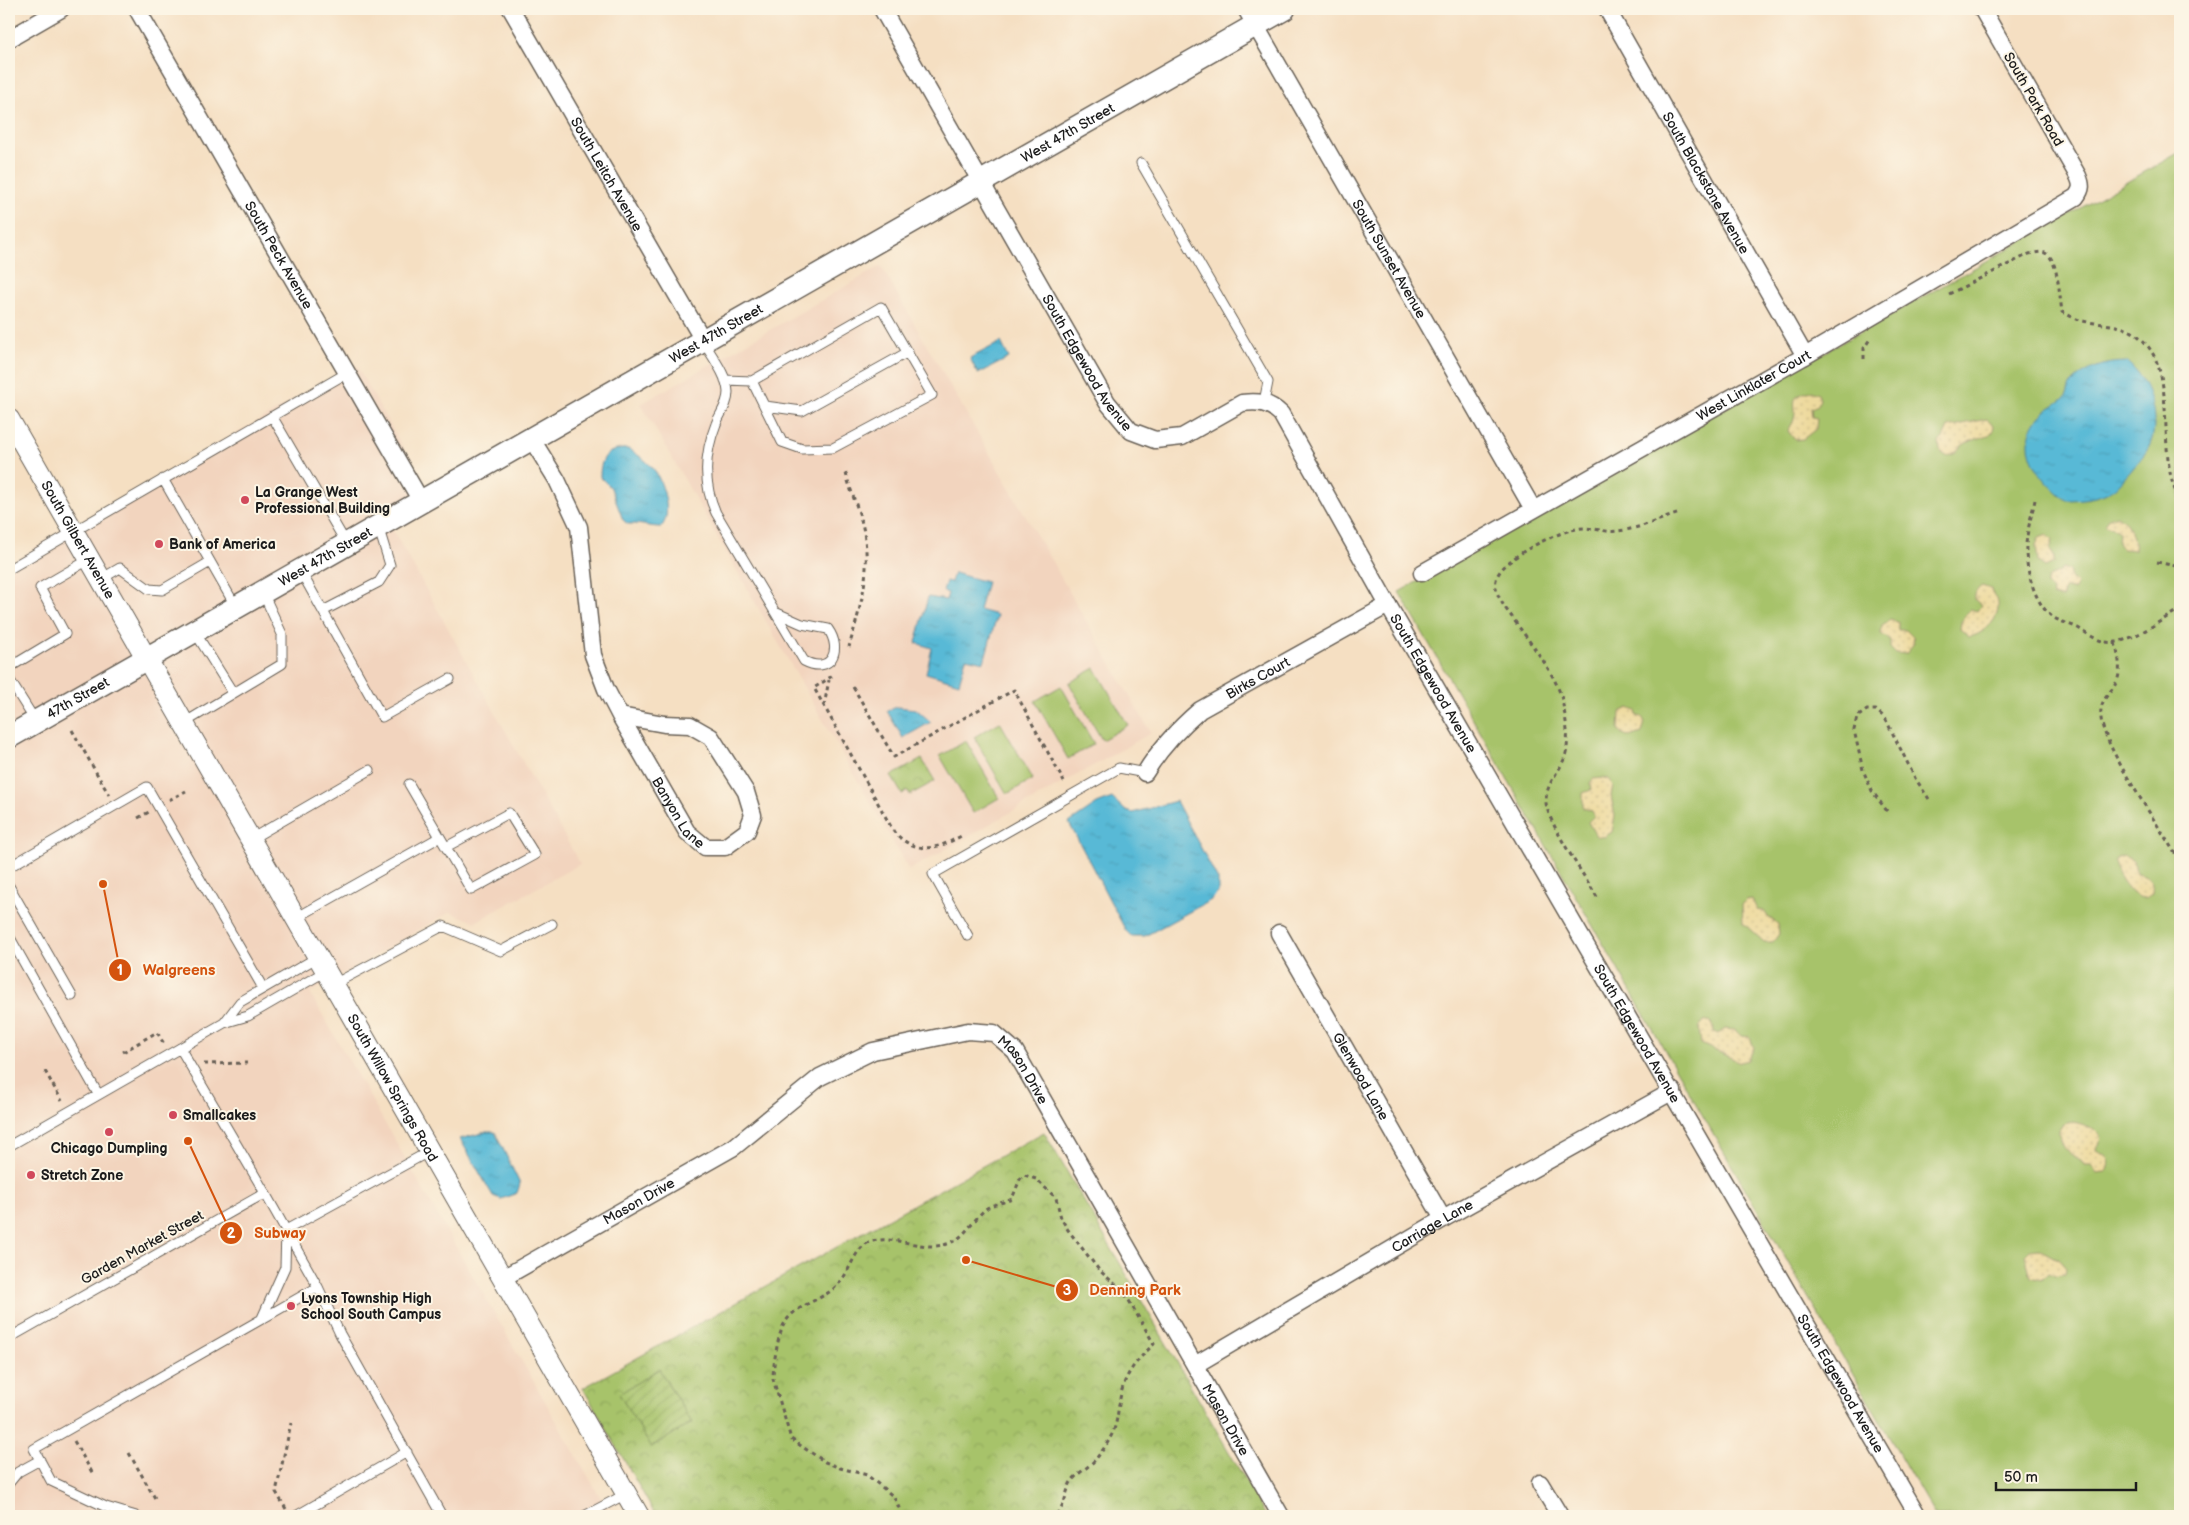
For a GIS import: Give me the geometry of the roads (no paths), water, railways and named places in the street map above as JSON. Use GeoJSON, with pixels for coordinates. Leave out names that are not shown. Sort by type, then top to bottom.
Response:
{"type":"FeatureCollection","features":[{"type":"Feature","properties":{"kind":"main road","name":"West 47th Street"},"geometry":{"type":"LineString","coordinates":[[147,659],[378,525],[982,181],[1250,17],[1284,9]]}},
{"type":"Feature","properties":{"kind":"main road","name":"47th Street"},"geometry":{"type":"LineString","coordinates":[[9,738],[147,659]]}},
{"type":"Feature","properties":{"kind":"street"},"geometry":{"type":"LineString","coordinates":[[9,39],[61,9]]}},
{"type":"Feature","properties":{"kind":"street","name":"South Peck Avenue"},"geometry":{"type":"LineString","coordinates":[[137,9],[421,501]]}},
{"type":"Feature","properties":{"kind":"street","name":"South Leitch Avenue"},"geometry":{"type":"LineString","coordinates":[[511,9],[702,340]]}},
{"type":"Feature","properties":{"kind":"street","name":"South Edgewood Avenue"},"geometry":{"type":"LineString","coordinates":[[882,9],[1107,402],[1131,431],[1155,440],[1182,437],[1242,403],[1264,402],[1274,407],[1281,414],[1388,605],[1673,1091],[1918,1516]]}},
{"type":"Feature","properties":{"kind":"street","name":"South Blackstone Avenue"},"geometry":{"type":"LineString","coordinates":[[1606,9],[1805,356]]}},
{"type":"Feature","properties":{"kind":"street","name":"South Park Road"},"geometry":{"type":"LineString","coordinates":[[1982,9],[2078,176],[2081,183],[2081,191]]}},
{"type":"Feature","properties":{"kind":"street","name":"South Sunset Avenue"},"geometry":{"type":"LineString","coordinates":[[1250,17],[1533,509]]}},
{"type":"Feature","properties":{"kind":"street","name":"West Linklater Court"},"geometry":{"type":"LineString","coordinates":[[1422,573],[1805,356],[2070,201],[2081,191]]}},
{"type":"Feature","properties":{"kind":"street","name":"South Gilbert Avenue"},"geometry":{"type":"LineString","coordinates":[[9,419],[147,659]]}},
{"type":"Feature","properties":{"kind":"street","name":"Banyon Lane"},"geometry":{"type":"LineString","coordinates":[[532,438],[557,480],[579,527],[593,655],[606,689],[620,716],[686,832],[705,846],[725,847],[747,831],[753,815],[746,792],[712,737],[690,725],[664,724],[620,716]]}},
{"type":"Feature","properties":{"kind":"street","name":"Birks Court"},"geometry":{"type":"LineString","coordinates":[[1145,773],[1174,732],[1200,710],[1388,605]]}},
{"type":"Feature","properties":{"kind":"street","name":"South Willow Springs Road"},"geometry":{"type":"LineString","coordinates":[[147,659],[639,1516]]}},
{"type":"Feature","properties":{"kind":"street","name":"Glenwood Lane"},"geometry":{"type":"LineString","coordinates":[[1279,933],[1443,1220]]}},
{"type":"Feature","properties":{"kind":"street","name":"Mason Drive"},"geometry":{"type":"LineString","coordinates":[[503,1278],[734,1147],[820,1077],[873,1050],[968,1032],[994,1033],[1015,1051],[1281,1516]]}},
{"type":"Feature","properties":{"kind":"street","name":"Carriage Lane"},"geometry":{"type":"LineString","coordinates":[[1194,1366],[1443,1220],[1673,1091]]}},
{"type":"Feature","properties":{"kind":"street"},"geometry":{"type":"LineString","coordinates":[[1540,1483],[1560,1516]]}},
{"type":"Feature","properties":{"kind":"lane"},"geometry":{"type":"LineString","coordinates":[[1141,163],[1268,382],[1264,402]]}},
{"type":"Feature","properties":{"kind":"lane"},"geometry":{"type":"LineString","coordinates":[[725,380],[752,381],[881,307],[932,395],[833,448],[802,449],[782,442],[766,406],[752,381]]}},
{"type":"Feature","properties":{"kind":"lane"},"geometry":{"type":"LineString","coordinates":[[702,340],[725,380],[728,391],[726,404],[715,426],[705,471],[710,499],[775,612],[804,661],[814,666],[821,666],[829,662],[834,655],[835,646],[833,637],[828,629],[802,624],[775,612]]}},
{"type":"Feature","properties":{"kind":"lane"},"geometry":{"type":"LineString","coordinates":[[766,406],[802,411],[908,352]]}},
{"type":"Feature","properties":{"kind":"lane"},"geometry":{"type":"LineString","coordinates":[[9,568],[347,373]]}},
{"type":"Feature","properties":{"kind":"lane"},"geometry":{"type":"LineString","coordinates":[[272,416],[346,544]]}},
{"type":"Feature","properties":{"kind":"lane"},"geometry":{"type":"LineString","coordinates":[[163,479],[236,607]]}},
{"type":"Feature","properties":{"kind":"lane"},"geometry":{"type":"LineString","coordinates":[[323,612],[380,582],[390,565],[378,525]]}},
{"type":"Feature","properties":{"kind":"lane"},"geometry":{"type":"LineString","coordinates":[[36,722],[9,679],[10,666],[65,634],[40,588],[90,560]]}},
{"type":"Feature","properties":{"kind":"lane"},"geometry":{"type":"LineString","coordinates":[[101,579],[120,568],[149,589],[162,590],[210,562]]}},
{"type":"Feature","properties":{"kind":"lane"},"geometry":{"type":"LineString","coordinates":[[300,570],[382,717],[450,679]]}},
{"type":"Feature","properties":{"kind":"lane"},"geometry":{"type":"LineString","coordinates":[[184,723],[282,664],[282,634],[262,592]]}},
{"type":"Feature","properties":{"kind":"lane"},"geometry":{"type":"LineString","coordinates":[[195,631],[233,694]]}},
{"type":"Feature","properties":{"kind":"lane"},"geometry":{"type":"LineString","coordinates":[[968,936],[932,874],[1119,768],[1145,773]]}},
{"type":"Feature","properties":{"kind":"lane"},"geometry":{"type":"LineString","coordinates":[[251,839],[370,770]]}},
{"type":"Feature","properties":{"kind":"lane"},"geometry":{"type":"LineString","coordinates":[[408,784],[471,890],[535,855],[509,813],[446,847]]}},
{"type":"Feature","properties":{"kind":"lane"},"geometry":{"type":"LineString","coordinates":[[9,867],[147,787],[263,988]]}},
{"type":"Feature","properties":{"kind":"lane"},"geometry":{"type":"LineString","coordinates":[[296,918],[440,837]]}},
{"type":"Feature","properties":{"kind":"lane"},"geometry":{"type":"LineString","coordinates":[[9,886],[72,996]]}},
{"type":"Feature","properties":{"kind":"lane"},"geometry":{"type":"LineString","coordinates":[[224,1023],[240,1002],[263,988],[326,970],[443,926],[501,951],[552,924]]}},
{"type":"Feature","properties":{"kind":"lane"},"geometry":{"type":"LineString","coordinates":[[9,936],[98,1094]]}},
{"type":"Feature","properties":{"kind":"lane"},"geometry":{"type":"LineString","coordinates":[[9,1146],[224,1023],[248,1016],[326,970]]}},
{"type":"Feature","properties":{"kind":"lane"},"geometry":{"type":"LineString","coordinates":[[180,1048],[318,1287],[340,1334],[442,1516]]}},
{"type":"Feature","properties":{"kind":"lane"},"geometry":{"type":"LineString","coordinates":[[286,1230],[430,1151]]}},
{"type":"Feature","properties":{"kind":"lane","name":"Garden Market Street"},"geometry":{"type":"LineString","coordinates":[[9,1338],[265,1193]]}},
{"type":"Feature","properties":{"kind":"lane"},"geometry":{"type":"LineString","coordinates":[[262,1318],[285,1267],[286,1230]]}},
{"type":"Feature","properties":{"kind":"lane"},"geometry":{"type":"LineString","coordinates":[[136,1516],[106,1506],[51,1482],[34,1449],[318,1287]]}},
{"type":"Feature","properties":{"kind":"lane"},"geometry":{"type":"LineString","coordinates":[[296,1516],[407,1452]]}},
{"type":"Feature","properties":{"kind":"lane"},"geometry":{"type":"LineString","coordinates":[[9,1483],[18,1472],[40,1460]]}},
{"type":"Feature","properties":{"kind":"lane"},"geometry":{"type":"LineString","coordinates":[[9,1468],[18,1472]]}},
{"type":"Feature","properties":{"kind":"lane"},"geometry":{"type":"LineString","coordinates":[[584,1516],[626,1494]]}},
{"type":"Feature","properties":{"kind":"water"},"geometry":{"type":"Polygon","coordinates":[[[1001,342],[1009,358],[978,374],[970,358],[1001,342]]]}},
{"type":"Feature","properties":{"kind":"water"},"geometry":{"type":"Polygon","coordinates":[[[2127,362],[2141,378],[2150,397],[2154,418],[2151,443],[2140,460],[2114,489],[2084,499],[2066,500],[2048,483],[2034,462],[2030,451],[2029,439],[2032,428],[2043,413],[2067,395],[2070,385],[2077,378],[2097,367],[2127,362]]]}},
{"type":"Feature","properties":{"kind":"water"},"geometry":{"type":"Polygon","coordinates":[[[628,449],[650,464],[661,484],[666,499],[666,515],[665,522],[661,527],[628,524],[623,520],[611,488],[600,477],[600,470],[606,455],[615,450],[628,449]]]}},
{"type":"Feature","properties":{"kind":"water"},"geometry":{"type":"Polygon","coordinates":[[[954,573],[987,582],[979,610],[997,615],[984,662],[966,658],[959,683],[926,673],[932,648],[916,643],[928,597],[946,600],[948,593],[943,591],[946,581],[951,582],[954,573]]]}},
{"type":"Feature","properties":{"kind":"water"},"geometry":{"type":"Polygon","coordinates":[[[897,707],[916,709],[931,722],[903,738],[887,711],[897,707]]]}},
{"type":"Feature","properties":{"kind":"water"},"geometry":{"type":"Polygon","coordinates":[[[1112,798],[1126,811],[1132,813],[1176,801],[1218,880],[1218,893],[1211,900],[1145,936],[1131,936],[1126,931],[1069,823],[1097,804],[1112,798]]]}},
{"type":"Feature","properties":{"kind":"water"},"geometry":{"type":"Polygon","coordinates":[[[486,1132],[495,1132],[520,1184],[517,1193],[501,1199],[493,1196],[460,1139],[486,1132]]]}},
{"type":"Feature","properties":{"kind":"place","name":"La Grange West Professional Building"},"geometry":{"type":"Point","coordinates":[245,500]}},
{"type":"Feature","properties":{"kind":"place","name":"Bank of America"},"geometry":{"type":"Point","coordinates":[159,544]}},
{"type":"Feature","properties":{"kind":"place","name":"Walgreens"},"geometry":{"type":"Point","coordinates":[103,884]}},
{"type":"Feature","properties":{"kind":"place","name":"Smallcakes"},"geometry":{"type":"Point","coordinates":[173,1115]}},
{"type":"Feature","properties":{"kind":"place","name":"Chicago Dumpling"},"geometry":{"type":"Point","coordinates":[109,1132]}},
{"type":"Feature","properties":{"kind":"place","name":"Subway"},"geometry":{"type":"Point","coordinates":[188,1141]}},
{"type":"Feature","properties":{"kind":"place","name":"Stretch Zone"},"geometry":{"type":"Point","coordinates":[31,1175]}},
{"type":"Feature","properties":{"kind":"place","name":"Denning Park"},"geometry":{"type":"Point","coordinates":[966,1260]}},
{"type":"Feature","properties":{"kind":"place","name":"Lyons Township High School South Campus"},"geometry":{"type":"Point","coordinates":[291,1306]}}]}
